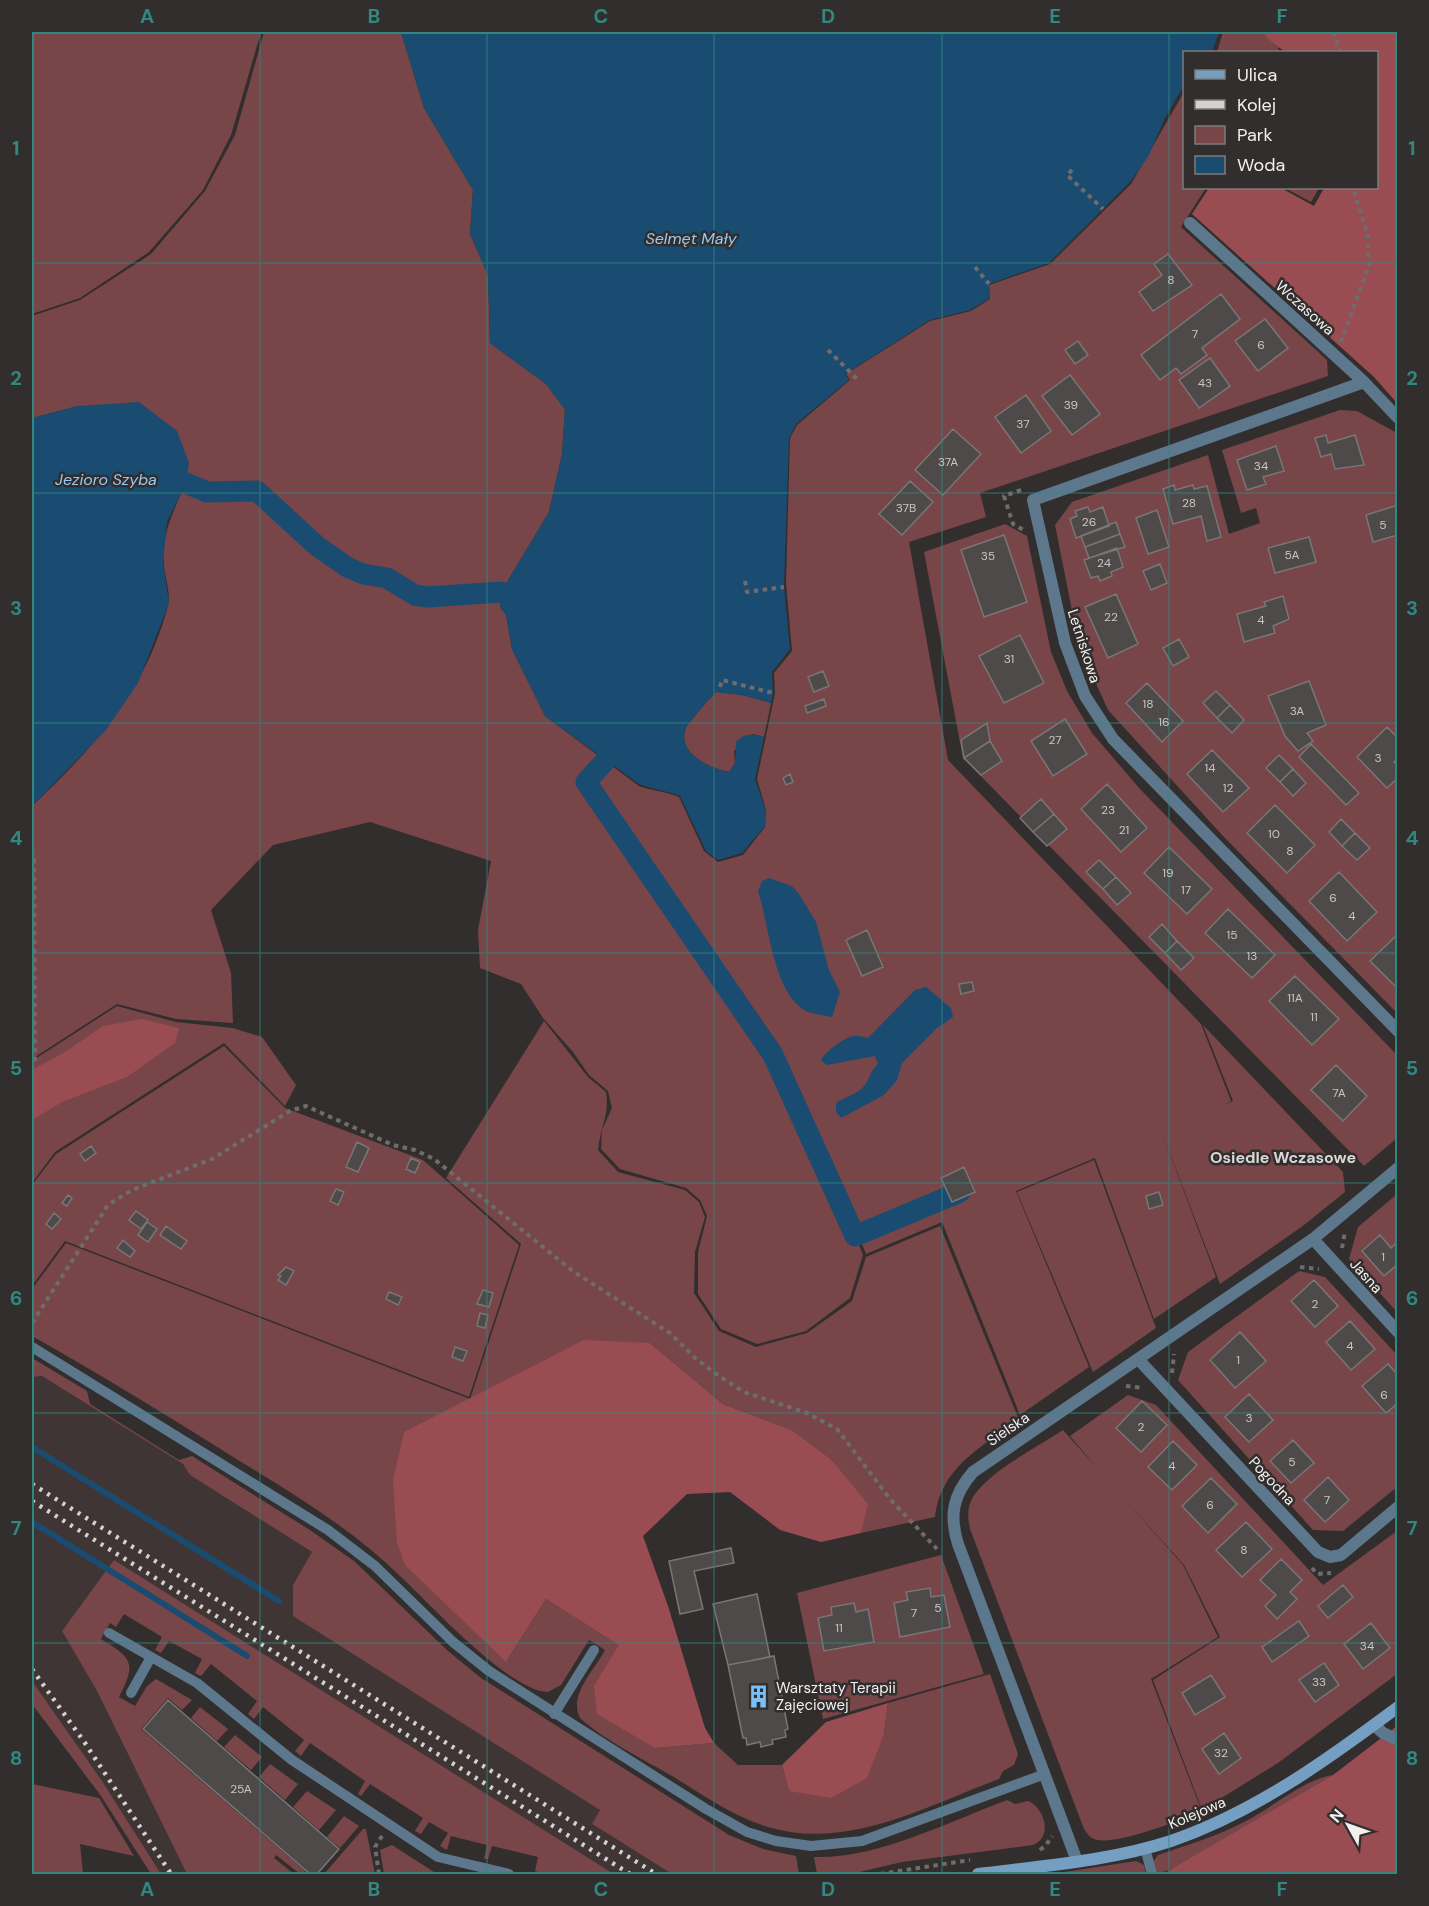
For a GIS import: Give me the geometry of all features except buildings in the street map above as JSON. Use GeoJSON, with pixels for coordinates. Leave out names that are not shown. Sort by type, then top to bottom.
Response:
{"type":"FeatureCollection","features":[{"type":"Feature","properties":{"kind":"street","name":"Wczasowa"},"geometry":{"type":"LineString","coordinates":[[1190,223],[1364,382],[1398,418]]}},
{"type":"Feature","properties":{"kind":"street","name":"Letniskowa"},"geometry":{"type":"LineString","coordinates":[[1364,382],[1033,500],[1068,652],[1085,696],[1113,739],[1398,1031]]}},
{"type":"Feature","properties":{"kind":"street","name":"Sielska"},"geometry":{"type":"LineString","coordinates":[[1077,1861],[958,1544],[953,1519],[956,1496],[973,1472],[1313,1239],[1398,1168]]}},
{"type":"Feature","properties":{"kind":"street","name":"Jasna"},"geometry":{"type":"LineString","coordinates":[[1313,1239],[1398,1332]]}},
{"type":"Feature","properties":{"kind":"street","name":"Pogodna"},"geometry":{"type":"LineString","coordinates":[[1138,1359],[1318,1552],[1330,1557],[1341,1555],[1398,1508]]}},
{"type":"Feature","properties":{"kind":"street","name":"Kolejowa"},"geometry":{"type":"LineString","coordinates":[[978,1875],[1077,1861],[1145,1848],[1217,1823],[1307,1773],[1398,1707]]}},
{"type":"Feature","properties":{"kind":"street"},"geometry":{"type":"LineString","coordinates":[[1374,1725],[1383,1733],[1398,1740]]}},
{"type":"Feature","properties":{"kind":"lane"},"geometry":{"type":"LineString","coordinates":[[32,1347],[340,1538],[385,1575],[465,1653],[504,1683],[728,1822],[766,1838],[798,1845],[835,1845],[873,1838],[1045,1774]]}},
{"type":"Feature","properties":{"kind":"lane"},"geometry":{"type":"LineString","coordinates":[[109,1633],[197,1683],[292,1760],[438,1857],[509,1875]]}},
{"type":"Feature","properties":{"kind":"lane"},"geometry":{"type":"LineString","coordinates":[[554,1714],[594,1650]]}},
{"type":"Feature","properties":{"kind":"lane"},"geometry":{"type":"LineString","coordinates":[[130,1693],[151,1658]]}},
{"type":"Feature","properties":{"kind":"lane"},"geometry":{"type":"LineString","coordinates":[[1145,1848],[1152,1875]]}},
{"type":"Feature","properties":{"kind":"path"},"geometry":{"type":"LineString","coordinates":[[1334,32],[1341,51]]}},
{"type":"Feature","properties":{"kind":"path"},"geometry":{"type":"LineString","coordinates":[[1072,170],[1067,175],[1103,209]]}},
{"type":"Feature","properties":{"kind":"path"},"geometry":{"type":"LineString","coordinates":[[1336,357],[1370,265],[1368,236],[1353,189]]}},
{"type":"Feature","properties":{"kind":"path"},"geometry":{"type":"LineString","coordinates":[[975,267],[988,284]]}},
{"type":"Feature","properties":{"kind":"path"},"geometry":{"type":"LineString","coordinates":[[828,350],[859,381]]}},
{"type":"Feature","properties":{"kind":"path"},"geometry":{"type":"LineString","coordinates":[[1027,488],[1004,496],[1013,524],[1030,533]]}},
{"type":"Feature","properties":{"kind":"path"},"geometry":{"type":"LineString","coordinates":[[746,580],[747,592],[784,588]]}},
{"type":"Feature","properties":{"kind":"path"},"geometry":{"type":"LineString","coordinates":[[720,687],[722,680],[773,693]]}},
{"type":"Feature","properties":{"kind":"path"},"geometry":{"type":"LineString","coordinates":[[32,850],[34,859],[35,1062]]}},
{"type":"Feature","properties":{"kind":"path"},"geometry":{"type":"LineString","coordinates":[[32,1323],[108,1205],[132,1190],[212,1159],[290,1111],[306,1106],[393,1145],[415,1150],[434,1159],[574,1272],[670,1333],[695,1358],[716,1374],[744,1392],[826,1421],[847,1439],[890,1499],[937,1549]]}},
{"type":"Feature","properties":{"kind":"path"},"geometry":{"type":"LineString","coordinates":[[1343,1255],[1341,1244],[1349,1226]]}},
{"type":"Feature","properties":{"kind":"path"},"geometry":{"type":"LineString","coordinates":[[1293,1268],[1317,1268],[1327,1273]]}},
{"type":"Feature","properties":{"kind":"path"},"geometry":{"type":"LineString","coordinates":[[1175,1381],[1171,1369],[1173,1356],[1179,1347]]}},
{"type":"Feature","properties":{"kind":"path"},"geometry":{"type":"LineString","coordinates":[[1119,1388],[1138,1386],[1146,1390]]}},
{"type":"Feature","properties":{"kind":"path"},"geometry":{"type":"LineString","coordinates":[[1310,1565],[1317,1574],[1328,1575],[1337,1569]]}},
{"type":"Feature","properties":{"kind":"path"},"geometry":{"type":"LineString","coordinates":[[1032,1852],[1046,1845],[1051,1838],[1052,1829]]}},
{"type":"Feature","properties":{"kind":"path"},"geometry":{"type":"LineString","coordinates":[[379,1875],[375,1847],[383,1835]]}},
{"type":"Feature","properties":{"kind":"path"},"geometry":{"type":"LineString","coordinates":[[880,1875],[980,1859]]}},
{"type":"Feature","properties":{"kind":"shaded area"},"geometry":{"type":"Polygon","coordinates":[[[1264,32],[1397,32],[1397,403],[1374,377],[1192,214],[1208,189],[1283,189],[1314,206],[1323,189],[1378,189],[1378,51],[1284,51],[1267,38],[1264,32]]]}},
{"type":"Feature","properties":{"kind":"shaded area"},"geometry":{"type":"Polygon","coordinates":[[[142,1019],[179,1028],[175,1043],[127,1077],[62,1102],[32,1120],[32,1070],[65,1052],[103,1026],[142,1019]]]}},
{"type":"Feature","properties":{"kind":"shaded area"},"geometry":{"type":"Polygon","coordinates":[[[584,1340],[650,1343],[723,1404],[792,1430],[831,1459],[868,1504],[861,1533],[821,1542],[780,1530],[730,1492],[687,1494],[643,1536],[668,1606],[705,1728],[714,1743],[655,1748],[597,1714],[594,1685],[619,1645],[546,1599],[506,1662],[405,1565],[397,1543],[393,1480],[404,1432],[584,1340]]]}},
{"type":"Feature","properties":{"kind":"shaded area"},"geometry":{"type":"Polygon","coordinates":[[[42,1376],[183,1464],[190,1475],[313,1553],[293,1585],[601,1811],[592,1825],[672,1874],[614,1874],[114,1561],[62,1631],[97,1691],[187,1874],[161,1874],[102,1781],[32,1681],[32,1377],[42,1376]]]}},
{"type":"Feature","properties":{"kind":"shaded area"},"geometry":{"type":"Polygon","coordinates":[[[888,1703],[884,1734],[867,1778],[831,1798],[789,1791],[782,1765],[826,1722],[888,1703]]]}},
{"type":"Feature","properties":{"kind":"shaded area"},"geometry":{"type":"Polygon","coordinates":[[[1397,1726],[1397,1874],[1163,1874],[1333,1775],[1397,1726]]]}},
{"type":"Feature","properties":{"kind":"green space"},"geometry":{"type":"Polygon","coordinates":[[[32,32],[261,32],[231,135],[203,190],[149,252],[80,298],[32,314],[32,32]]]}},
{"type":"Feature","properties":{"kind":"green space"},"geometry":{"type":"Polygon","coordinates":[[[264,32],[401,32],[424,108],[473,190],[470,234],[488,275],[490,343],[546,384],[565,409],[562,454],[549,512],[501,592],[500,607],[506,615],[512,649],[545,716],[639,786],[679,797],[704,851],[718,862],[743,855],[765,827],[766,810],[757,779],[775,693],[774,673],[792,651],[786,583],[790,438],[797,425],[850,380],[846,374],[930,321],[971,311],[990,299],[989,285],[1050,264],[1131,184],[1183,94],[1183,189],[1205,189],[1181,227],[1327,360],[1328,376],[980,493],[986,517],[909,542],[948,760],[1201,1024],[1231,1101],[1226,1104],[1233,1101],[1203,1025],[1343,1172],[1345,1192],[1304,1225],[1220,1284],[1161,1130],[1216,1277],[1154,1319],[1095,1158],[1016,1191],[1089,1367],[1020,1415],[942,1222],[866,1254],[781,1048],[618,814],[780,1049],[863,1255],[850,1298],[806,1331],[757,1344],[721,1329],[698,1294],[698,1252],[707,1216],[700,1200],[686,1188],[620,1169],[601,1149],[602,1130],[612,1108],[608,1091],[589,1075],[573,1052],[543,1018],[521,984],[480,968],[478,930],[491,861],[370,822],[273,845],[211,910],[231,973],[233,1023],[176,1019],[117,1004],[32,1059],[32,806],[97,739],[115,716],[146,665],[168,606],[164,543],[169,522],[186,483],[78,406],[32,418],[32,316],[80,300],[151,254],[205,191],[235,135],[264,32]]]}},
{"type":"Feature","properties":{"kind":"green space"},"geometry":{"type":"Polygon","coordinates":[[[1223,32],[1287,32],[1278,49],[1281,51],[1217,51],[1223,32]]]}},
{"type":"Feature","properties":{"kind":"green space"},"geometry":{"type":"Polygon","coordinates":[[[1287,189],[1318,189],[1311,202],[1287,189]]]}},
{"type":"Feature","properties":{"kind":"green space"},"geometry":{"type":"Polygon","coordinates":[[[1340,410],[1357,411],[1397,433],[1397,1013],[1223,836],[1108,710],[1079,646],[1055,525],[1072,502],[1208,455],[1229,534],[1260,523],[1256,508],[1241,513],[1222,450],[1340,410]]]}},
{"type":"Feature","properties":{"kind":"green space"},"geometry":{"type":"Polygon","coordinates":[[[1005,524],[1027,536],[1051,652],[1067,691],[1092,733],[1140,789],[1397,1055],[1397,1138],[1364,1166],[963,758],[924,552],[1005,524]]]}},
{"type":"Feature","properties":{"kind":"green space"},"geometry":{"type":"Polygon","coordinates":[[[716,692],[742,695],[771,703],[764,737],[753,734],[734,751],[735,763],[729,772],[713,767],[697,758],[690,752],[684,737],[687,726],[716,692]]]}},
{"type":"Feature","properties":{"kind":"green space"},"geometry":{"type":"Polygon","coordinates":[[[117,1006],[176,1022],[233,1028],[262,1037],[296,1085],[285,1106],[224,1043],[55,1152],[32,1183],[32,1061],[117,1006]]]}},
{"type":"Feature","properties":{"kind":"green space"},"geometry":{"type":"Polygon","coordinates":[[[544,1021],[588,1077],[606,1092],[606,1114],[598,1150],[618,1172],[685,1190],[699,1202],[705,1217],[695,1252],[694,1293],[719,1331],[756,1347],[807,1333],[852,1301],[866,1257],[940,1226],[1019,1420],[977,1449],[954,1472],[945,1485],[935,1517],[861,1533],[867,1504],[831,1459],[792,1430],[723,1404],[650,1343],[506,1662],[546,1599],[620,1645],[594,1685],[655,1748],[714,1743],[738,1765],[782,1765],[789,1791],[884,1734],[888,1703],[990,1674],[1018,1754],[1014,1765],[1003,1771],[999,1779],[915,1812],[857,1829],[827,1833],[798,1833],[755,1823],[719,1805],[612,1741],[580,1718],[577,1700],[580,1691],[605,1650],[589,1640],[561,1685],[548,1692],[532,1688],[513,1678],[450,1625],[382,1559],[322,1514],[161,1412],[32,1336],[32,1289],[66,1243],[470,1399],[521,1244],[446,1178],[544,1021]]]}},
{"type":"Feature","properties":{"kind":"green space"},"geometry":{"type":"Polygon","coordinates":[[[224,1046],[285,1108],[423,1160],[519,1245],[469,1397],[65,1241],[32,1286],[32,1185],[56,1154],[224,1046]]]}},
{"type":"Feature","properties":{"kind":"green space"},"geometry":{"type":"Polygon","coordinates":[[[1094,1160],[1156,1328],[1093,1372],[1017,1192],[1094,1160]]]}},
{"type":"Feature","properties":{"kind":"green space"},"geometry":{"type":"Polygon","coordinates":[[[1397,1194],[1397,1312],[1349,1259],[1358,1227],[1397,1194]]]}},
{"type":"Feature","properties":{"kind":"green space"},"geometry":{"type":"Polygon","coordinates":[[[1299,1271],[1325,1277],[1397,1355],[1397,1487],[1343,1531],[1313,1530],[1178,1380],[1188,1352],[1299,1271]]]}},
{"type":"Feature","properties":{"kind":"green space"},"geometry":{"type":"Polygon","coordinates":[[[32,1358],[87,1391],[90,1404],[179,1460],[192,1456],[310,1530],[354,1561],[448,1651],[481,1678],[729,1835],[763,1849],[796,1856],[799,1874],[672,1874],[592,1824],[600,1810],[293,1616],[293,1585],[312,1552],[190,1475],[183,1464],[42,1376],[32,1377],[32,1358]]]}},
{"type":"Feature","properties":{"kind":"green space"},"geometry":{"type":"Polygon","coordinates":[[[1128,1395],[1156,1405],[1323,1585],[1397,1531],[1397,1674],[1278,1763],[1202,1810],[1153,1680],[1220,1637],[1184,1565],[1126,1501],[1183,1565],[1218,1637],[1151,1679],[1202,1812],[1135,1835],[1098,1840],[1093,1839],[1084,1829],[970,1529],[968,1511],[977,1491],[987,1481],[1012,1462],[1063,1430],[1097,1468],[1070,1436],[1128,1395]]]}},
{"type":"Feature","properties":{"kind":"green space"},"geometry":{"type":"Polygon","coordinates":[[[941,1555],[984,1674],[823,1719],[797,1593],[941,1555]]]}},
{"type":"Feature","properties":{"kind":"green space"},"geometry":{"type":"Polygon","coordinates":[[[114,1560],[614,1874],[546,1874],[535,1871],[538,1857],[492,1846],[488,1859],[484,1859],[487,1845],[451,1836],[447,1850],[440,1846],[448,1833],[429,1822],[421,1834],[415,1831],[423,1818],[370,1784],[361,1796],[358,1794],[365,1781],[310,1743],[301,1756],[295,1751],[304,1740],[263,1707],[254,1719],[248,1714],[257,1701],[211,1664],[201,1676],[195,1673],[202,1659],[169,1641],[161,1653],[155,1650],[162,1637],[124,1614],[116,1627],[110,1623],[101,1639],[119,1651],[128,1662],[128,1676],[119,1697],[135,1706],[147,1686],[156,1679],[192,1700],[182,1710],[168,1698],[141,1729],[305,1871],[304,1874],[300,1874],[276,1855],[274,1858],[294,1874],[187,1874],[97,1691],[62,1631],[114,1560]]]}},
{"type":"Feature","properties":{"kind":"green space"},"geometry":{"type":"Polygon","coordinates":[[[32,1681],[102,1781],[161,1874],[151,1874],[101,1796],[32,1704],[32,1681]]]}},
{"type":"Feature","properties":{"kind":"green space"},"geometry":{"type":"Polygon","coordinates":[[[200,1707],[228,1729],[217,1741],[191,1718],[200,1707]]]}},
{"type":"Feature","properties":{"kind":"green space"},"geometry":{"type":"Polygon","coordinates":[[[235,1735],[262,1757],[251,1770],[224,1747],[235,1735]]]}},
{"type":"Feature","properties":{"kind":"green space"},"geometry":{"type":"Polygon","coordinates":[[[270,1764],[298,1784],[285,1800],[259,1777],[270,1764]]]}},
{"type":"Feature","properties":{"kind":"green space"},"geometry":{"type":"Polygon","coordinates":[[[1333,1775],[1180,1866],[1157,1874],[1153,1862],[1158,1855],[1234,1827],[1299,1788],[1333,1775]]]}},
{"type":"Feature","properties":{"kind":"green space"},"geometry":{"type":"Polygon","coordinates":[[[32,1784],[99,1798],[134,1856],[80,1844],[83,1874],[32,1874],[32,1784]]]}},
{"type":"Feature","properties":{"kind":"green space"},"geometry":{"type":"Polygon","coordinates":[[[307,1791],[336,1810],[319,1830],[293,1807],[307,1791]]]}},
{"type":"Feature","properties":{"kind":"green space"},"geometry":{"type":"Polygon","coordinates":[[[1007,1800],[1015,1804],[1028,1801],[1039,1810],[1045,1829],[1039,1841],[1033,1845],[902,1862],[851,1874],[817,1874],[814,1857],[838,1856],[887,1846],[1007,1800]]]}},
{"type":"Feature","properties":{"kind":"green space"},"geometry":{"type":"Polygon","coordinates":[[[344,1816],[359,1826],[340,1848],[327,1837],[344,1816]]]}},
{"type":"Feature","properties":{"kind":"green space"},"geometry":{"type":"Polygon","coordinates":[[[363,1829],[366,1829],[375,1874],[324,1874],[363,1829]]]}},
{"type":"Feature","properties":{"kind":"green space"},"geometry":{"type":"Polygon","coordinates":[[[392,1845],[434,1872],[442,1874],[384,1874],[380,1850],[392,1845]]]}},
{"type":"Feature","properties":{"kind":"green space"},"geometry":{"type":"Polygon","coordinates":[[[1136,1861],[1144,1865],[1146,1874],[1051,1874],[1136,1861]]]}},
{"type":"Feature","properties":{"kind":"water","name":"Selmęt Mały"},"geometry":{"type":"Polygon","coordinates":[[[401,32],[1219,32],[1212,51],[1183,51],[1183,87],[1164,120],[1148,157],[1130,182],[1049,263],[989,284],[990,298],[970,310],[930,320],[845,374],[849,380],[796,424],[789,438],[784,587],[790,649],[772,672],[771,703],[742,695],[716,692],[687,726],[684,737],[690,752],[696,758],[712,767],[729,772],[735,763],[736,742],[749,735],[764,737],[755,779],[766,811],[765,826],[742,853],[718,860],[706,851],[680,796],[639,784],[545,716],[512,649],[506,615],[500,607],[501,592],[549,512],[562,454],[565,410],[546,384],[490,343],[488,275],[470,234],[473,190],[424,108],[401,32]]]}},
{"type":"Feature","properties":{"kind":"water","name":"Jezioro Szyba"},"geometry":{"type":"Polygon","coordinates":[[[139,402],[177,431],[189,463],[186,483],[167,522],[163,562],[169,603],[138,683],[106,730],[32,806],[32,418],[78,406],[139,402]]]}},
{"type":"Feature","properties":{"kind":"water"},"geometry":{"type":"Polygon","coordinates":[[[769,878],[792,886],[816,922],[829,970],[840,992],[832,1017],[801,1008],[791,998],[784,985],[773,953],[758,891],[762,881],[769,878]]]}},
{"type":"Feature","properties":{"kind":"water"},"geometry":{"type":"Polygon","coordinates":[[[926,987],[951,1008],[953,1017],[937,1028],[902,1063],[897,1080],[884,1095],[841,1118],[836,1112],[836,1103],[862,1088],[878,1064],[875,1056],[827,1065],[821,1060],[831,1049],[849,1037],[868,1038],[915,990],[926,987]]]}},
{"type":"Feature","properties":{"kind":"waterway"},"geometry":{"type":"LineString","coordinates":[[186,483],[207,492],[257,491],[317,546],[347,567],[363,574],[387,578],[415,595],[428,597],[501,592]]}},
{"type":"Feature","properties":{"kind":"waterway"},"geometry":{"type":"LineString","coordinates":[[606,760],[586,782],[773,1055],[855,1236],[960,1192]]}},
{"type":"Feature","properties":{"kind":"waterway"},"geometry":{"type":"LineString","coordinates":[[32,1447],[279,1601]]}},
{"type":"Feature","properties":{"kind":"waterway"},"geometry":{"type":"LineString","coordinates":[[32,1522],[247,1656]]}},
{"type":"Feature","properties":{"kind":"railway"},"geometry":{"type":"LineString","coordinates":[[32,1484],[656,1874]]}},
{"type":"Feature","properties":{"kind":"railway"},"geometry":{"type":"LineString","coordinates":[[32,1501],[630,1874]]}},
{"type":"Feature","properties":{"kind":"railway"},"geometry":{"type":"LineString","coordinates":[[32,1669],[85,1743],[171,1874]]}},
{"type":"Feature","properties":{"kind":"place","name":"Warsztaty Terapii Zajęciowej"},"geometry":{"type":"Point","coordinates":[758,1697]}},
{"type":"Feature","properties":{"kind":"district","name":"Osiedle Wczasowe"},"geometry":{"type":"Point","coordinates":[1283,1157]}}]}
